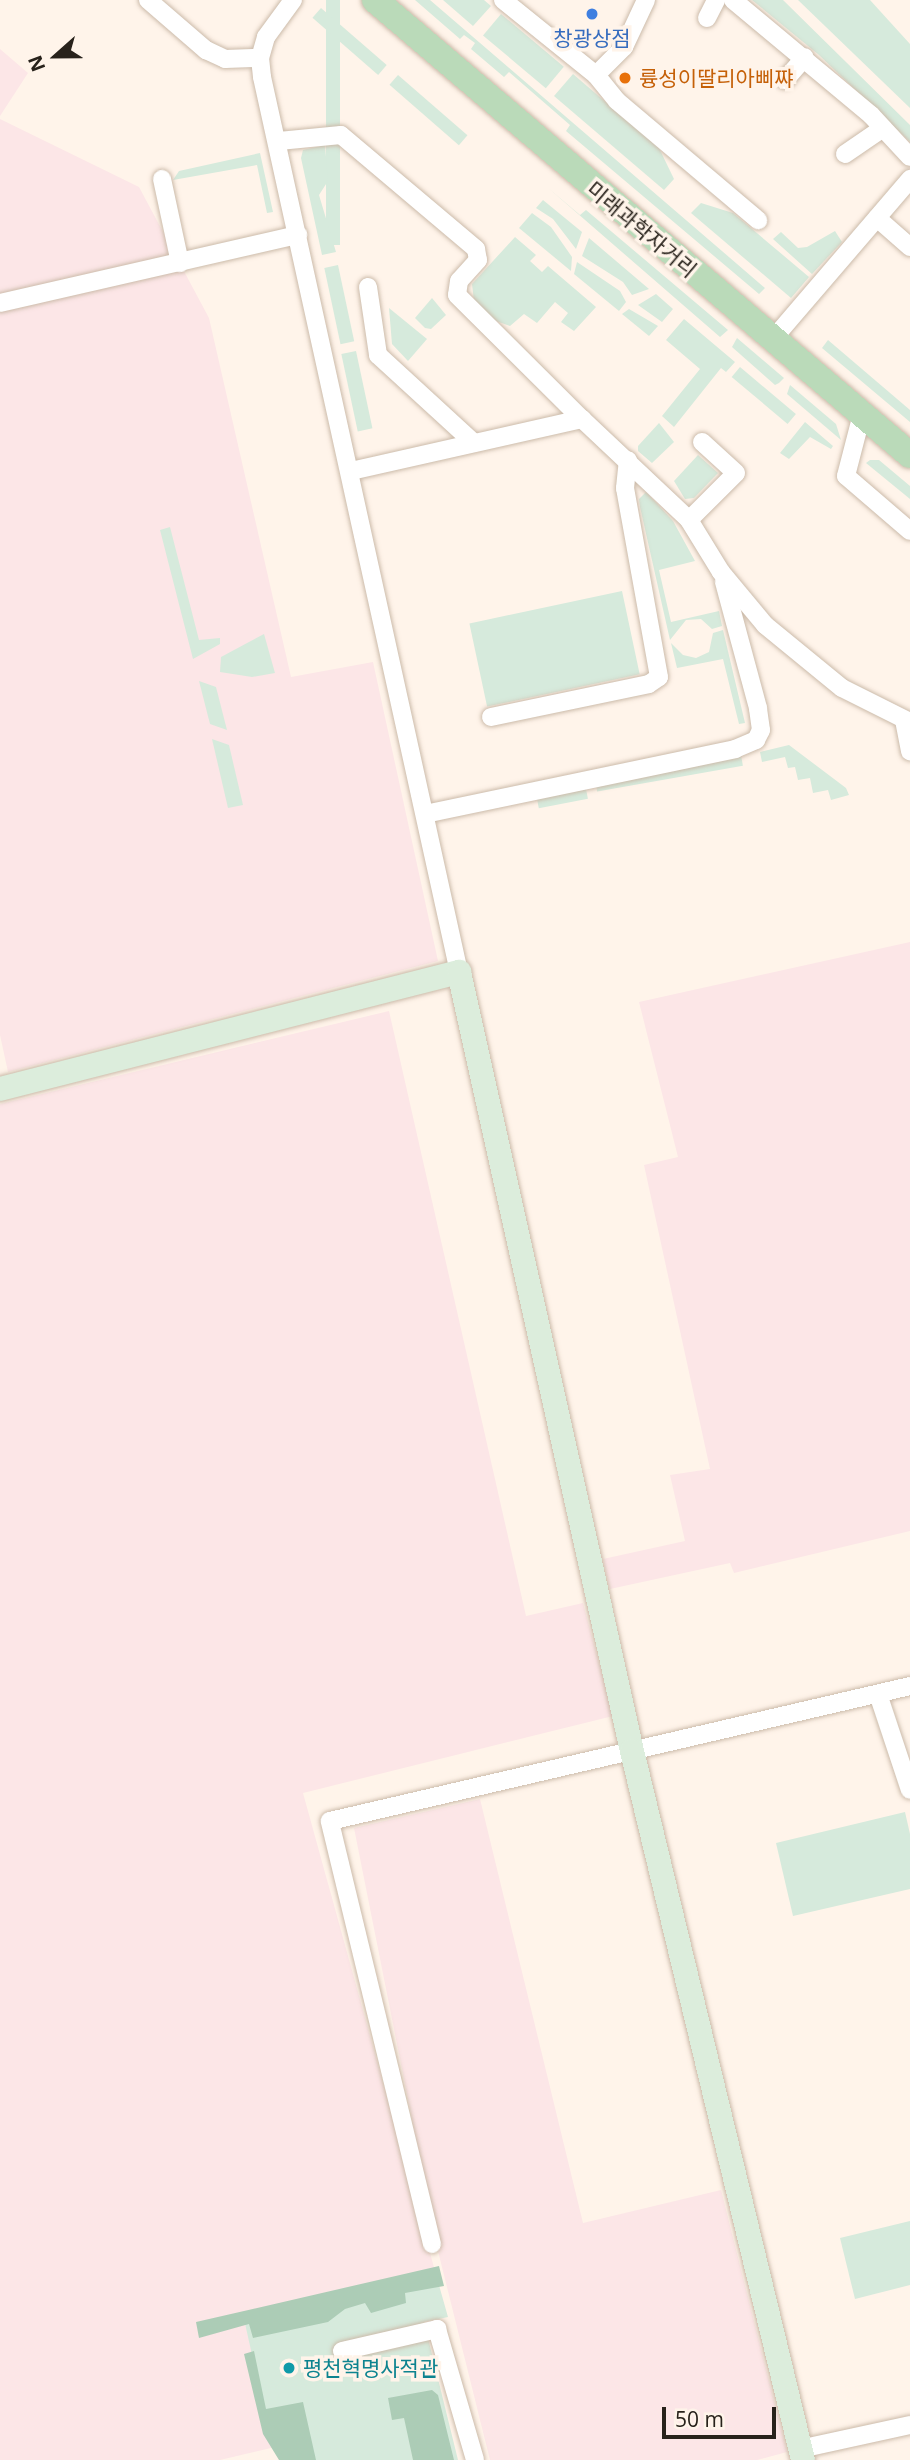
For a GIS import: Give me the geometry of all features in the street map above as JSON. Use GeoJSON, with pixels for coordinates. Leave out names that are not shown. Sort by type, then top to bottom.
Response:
{"type":"FeatureCollection","features":[{"type":"Feature","properties":{"kind":"main road","name":"미래과학자거리"},"geometry":{"type":"LineString","coordinates":[[375,0],[910,455]]}},
{"type":"Feature","properties":{"kind":"street"},"geometry":{"type":"LineString","coordinates":[[148,0],[206,50],[225,59],[260,58]]}},
{"type":"Feature","properties":{"kind":"street"},"geometry":{"type":"LineString","coordinates":[[293,0],[266,37],[260,58],[632,1751],[802,2455],[910,2425]]}},
{"type":"Feature","properties":{"kind":"street"},"geometry":{"type":"LineString","coordinates":[[503,0],[596,75],[617,101],[758,220]]}},
{"type":"Feature","properties":{"kind":"street"},"geometry":{"type":"LineString","coordinates":[[596,75],[624,47],[646,0]]}},
{"type":"Feature","properties":{"kind":"street"},"geometry":{"type":"LineString","coordinates":[[707,18],[716,0]]}},
{"type":"Feature","properties":{"kind":"street"},"geometry":{"type":"LineString","coordinates":[[733,0],[804,57],[883,128],[910,157]]}},
{"type":"Feature","properties":{"kind":"street"},"geometry":{"type":"LineString","coordinates":[[785,80],[804,57]]}},
{"type":"Feature","properties":{"kind":"street"},"geometry":{"type":"LineString","coordinates":[[845,154],[883,128]]}},
{"type":"Feature","properties":{"kind":"street"},"geometry":{"type":"LineString","coordinates":[[279,141],[341,135],[476,249],[478,260],[459,281],[457,295],[689,520],[721,572],[765,625],[842,688],[907,721],[910,751]]}},
{"type":"Feature","properties":{"kind":"street"},"geometry":{"type":"LineString","coordinates":[[162,179],[180,263]]}},
{"type":"Feature","properties":{"kind":"street"},"geometry":{"type":"LineString","coordinates":[[773,340],[910,179]]}},
{"type":"Feature","properties":{"kind":"street"},"geometry":{"type":"LineString","coordinates":[[877,218],[910,247]]}},
{"type":"Feature","properties":{"kind":"street"},"geometry":{"type":"LineString","coordinates":[[0,303],[298,234]]}},
{"type":"Feature","properties":{"kind":"street"},"geometry":{"type":"LineString","coordinates":[[368,287],[378,355],[474,443]]}},
{"type":"Feature","properties":{"kind":"street"},"geometry":{"type":"LineString","coordinates":[[862,414],[846,476],[910,531]]}},
{"type":"Feature","properties":{"kind":"street"},"geometry":{"type":"LineString","coordinates":[[351,471],[582,419]]}},
{"type":"Feature","properties":{"kind":"street"},"geometry":{"type":"LineString","coordinates":[[689,520],[736,473],[702,442]]}},
{"type":"Feature","properties":{"kind":"street"},"geometry":{"type":"LineString","coordinates":[[491,717],[649,684],[659,677],[625,488],[628,460]]}},
{"type":"Feature","properties":{"kind":"street"},"geometry":{"type":"LineString","coordinates":[[425,814],[735,749],[756,740],[761,730],[758,708],[721,572]]}},
{"type":"Feature","properties":{"kind":"street"},"geometry":{"type":"LineString","coordinates":[[1,1084],[459,972]]}},
{"type":"Feature","properties":{"kind":"street"},"geometry":{"type":"LineString","coordinates":[[432,2244],[330,1821],[910,1686]]}},
{"type":"Feature","properties":{"kind":"street"},"geometry":{"type":"LineString","coordinates":[[878,1693],[910,1790]]}},
{"type":"Feature","properties":{"kind":"street"},"geometry":{"type":"LineString","coordinates":[[342,2351],[437,2329],[475,2460]]}},
{"type":"Feature","properties":{"kind":"shaded area"},"geometry":{"type":"Polygon","coordinates":[[[0,49],[28,73],[0,116],[0,49]]]}},
{"type":"Feature","properties":{"kind":"shaded area"},"geometry":{"type":"Polygon","coordinates":[[[0,119],[139,187],[209,318],[291,677],[373,662],[438,961],[8,1072],[0,1035],[0,119]]]}},
{"type":"Feature","properties":{"kind":"shaded area"},"geometry":{"type":"Polygon","coordinates":[[[910,942],[910,1531],[734,1573],[730,1563],[610,1589],[603,1559],[685,1541],[670,1475],[710,1469],[644,1165],[678,1157],[639,1002],[910,942]]]}},
{"type":"Feature","properties":{"kind":"shaded area"},"geometry":{"type":"Polygon","coordinates":[[[389,1011],[526,1616],[583,1603],[613,1716],[303,1793],[435,2271],[288,2444],[220,2460],[0,2460],[0,1104],[389,1011]]]}},
{"type":"Feature","properties":{"kind":"shaded area"},"geometry":{"type":"Polygon","coordinates":[[[480,1799],[583,2223],[721,2190],[787,2452],[757,2460],[490,2460],[439,2255],[354,1828],[480,1799]]]}},
{"type":"Feature","properties":{"kind":"green space"},"geometry":{"type":"Polygon","coordinates":[[[326,0],[340,0],[340,245],[326,245],[326,0]]]}},
{"type":"Feature","properties":{"kind":"green space"},"geometry":{"type":"Polygon","coordinates":[[[415,0],[430,0],[765,288],[759,294],[566,131],[570,125],[509,72],[504,77],[471,49],[475,43],[464,35],[460,39],[415,0]]]}},
{"type":"Feature","properties":{"kind":"green space"},"geometry":{"type":"Polygon","coordinates":[[[443,0],[484,0],[491,6],[473,26],[443,0]]]}},
{"type":"Feature","properties":{"kind":"green space"},"geometry":{"type":"Polygon","coordinates":[[[752,0],[783,0],[910,125],[910,142],[819,55],[752,0]]]}},
{"type":"Feature","properties":{"kind":"green space"},"geometry":{"type":"Polygon","coordinates":[[[798,0],[870,0],[910,44],[910,108],[798,0]]]}},
{"type":"Feature","properties":{"kind":"green space"},"geometry":{"type":"Polygon","coordinates":[[[321,8],[387,65],[378,75],[312,18],[321,8]]]}},
{"type":"Feature","properties":{"kind":"green space"},"geometry":{"type":"Polygon","coordinates":[[[501,14],[564,67],[546,88],[483,35],[501,14]]]}},
{"type":"Feature","properties":{"kind":"green space"},"geometry":{"type":"Polygon","coordinates":[[[573,74],[659,148],[674,179],[664,190],[554,96],[573,74]]]}},
{"type":"Feature","properties":{"kind":"green space"},"geometry":{"type":"Polygon","coordinates":[[[398,75],[467,135],[459,145],[389,85],[398,75]]]}},
{"type":"Feature","properties":{"kind":"green space"},"geometry":{"type":"Polygon","coordinates":[[[325,145],[328,181],[319,195],[336,252],[322,255],[301,158],[303,150],[325,145]]]}},
{"type":"Feature","properties":{"kind":"green space"},"geometry":{"type":"Polygon","coordinates":[[[260,153],[273,212],[267,213],[257,165],[173,180],[179,171],[260,153]]]}},
{"type":"Feature","properties":{"kind":"green space"},"geometry":{"type":"Polygon","coordinates":[[[547,187],[580,215],[586,210],[728,330],[720,337],[547,187]]]}},
{"type":"Feature","properties":{"kind":"green space"},"geometry":{"type":"Polygon","coordinates":[[[543,200],[582,232],[576,249],[553,219],[536,208],[543,200]]]}},
{"type":"Feature","properties":{"kind":"green space"},"geometry":{"type":"Polygon","coordinates":[[[701,203],[733,213],[809,277],[791,298],[691,213],[701,203]]]}},
{"type":"Feature","properties":{"kind":"green space"},"geometry":{"type":"Polygon","coordinates":[[[532,213],[551,227],[572,257],[571,271],[519,228],[532,213]]]}},
{"type":"Feature","properties":{"kind":"green space"},"geometry":{"type":"Polygon","coordinates":[[[835,231],[842,242],[812,274],[773,239],[781,232],[798,248],[807,247],[835,231]]]}},
{"type":"Feature","properties":{"kind":"green space"},"geometry":{"type":"Polygon","coordinates":[[[515,237],[536,255],[530,261],[542,272],[548,266],[596,307],[574,331],[561,322],[568,313],[555,302],[537,323],[524,314],[510,326],[496,321],[474,301],[472,284],[515,237]]]}},
{"type":"Feature","properties":{"kind":"green space"},"geometry":{"type":"Polygon","coordinates":[[[589,238],[649,289],[632,295],[623,282],[582,256],[589,238]]]}},
{"type":"Feature","properties":{"kind":"green space"},"geometry":{"type":"Polygon","coordinates":[[[577,262],[620,291],[626,302],[619,311],[574,274],[577,262]]]}},
{"type":"Feature","properties":{"kind":"green space"},"geometry":{"type":"Polygon","coordinates":[[[338,265],[354,341],[341,344],[324,268],[338,265]]]}},
{"type":"Feature","properties":{"kind":"green space"},"geometry":{"type":"Polygon","coordinates":[[[656,294],[673,309],[662,322],[638,305],[656,294]]]}},
{"type":"Feature","properties":{"kind":"green space"},"geometry":{"type":"Polygon","coordinates":[[[432,298],[446,315],[431,329],[425,328],[415,318],[432,298]]]}},
{"type":"Feature","properties":{"kind":"green space"},"geometry":{"type":"Polygon","coordinates":[[[389,308],[427,339],[408,361],[392,344],[389,308]]]}},
{"type":"Feature","properties":{"kind":"green space"},"geometry":{"type":"Polygon","coordinates":[[[629,309],[658,326],[649,336],[622,314],[629,309]]]}},
{"type":"Feature","properties":{"kind":"green space"},"geometry":{"type":"Polygon","coordinates":[[[684,319],[735,362],[726,372],[721,368],[674,427],[662,416],[700,369],[666,340],[684,319]]]}},
{"type":"Feature","properties":{"kind":"green space"},"geometry":{"type":"Polygon","coordinates":[[[737,338],[784,378],[775,385],[732,347],[737,338]]]}},
{"type":"Feature","properties":{"kind":"green space"},"geometry":{"type":"Polygon","coordinates":[[[828,340],[910,410],[910,422],[822,348],[828,340]]]}},
{"type":"Feature","properties":{"kind":"green space"},"geometry":{"type":"Polygon","coordinates":[[[356,351],[372,428],[358,431],[341,354],[356,351]]]}},
{"type":"Feature","properties":{"kind":"green space"},"geometry":{"type":"Polygon","coordinates":[[[740,367],[796,414],[788,424],[732,377],[740,367]]]}},
{"type":"Feature","properties":{"kind":"green space"},"geometry":{"type":"Polygon","coordinates":[[[790,385],[836,424],[841,440],[787,394],[790,385]]]}},
{"type":"Feature","properties":{"kind":"green space"},"geometry":{"type":"Polygon","coordinates":[[[805,422],[833,446],[831,449],[810,437],[789,459],[780,453],[805,422]]]}},
{"type":"Feature","properties":{"kind":"green space"},"geometry":{"type":"Polygon","coordinates":[[[659,423],[674,442],[652,463],[638,451],[638,446],[659,423]]]}},
{"type":"Feature","properties":{"kind":"green space"},"geometry":{"type":"Polygon","coordinates":[[[698,455],[718,473],[694,498],[685,499],[674,481],[698,455]]]}},
{"type":"Feature","properties":{"kind":"green space"},"geometry":{"type":"Polygon","coordinates":[[[879,460],[910,486],[910,499],[866,463],[879,460]]]}},
{"type":"Feature","properties":{"kind":"green space"},"geometry":{"type":"Polygon","coordinates":[[[646,492],[673,521],[695,561],[659,570],[671,622],[719,611],[722,626],[712,629],[701,619],[686,620],[670,640],[640,507],[639,499],[646,492]]]}},
{"type":"Feature","properties":{"kind":"green space"},"geometry":{"type":"Polygon","coordinates":[[[170,527],[199,640],[220,638],[220,644],[193,659],[160,530],[170,527]]]}},
{"type":"Feature","properties":{"kind":"green space"},"geometry":{"type":"Polygon","coordinates":[[[622,591],[640,674],[487,707],[469,623],[622,591]]]}},
{"type":"Feature","properties":{"kind":"green space"},"geometry":{"type":"Polygon","coordinates":[[[723,630],[745,723],[739,724],[723,659],[677,668],[671,643],[683,655],[696,658],[709,652],[713,633],[723,630]]]}},
{"type":"Feature","properties":{"kind":"green space"},"geometry":{"type":"Polygon","coordinates":[[[264,634],[275,673],[252,677],[220,672],[221,657],[264,634]]]}},
{"type":"Feature","properties":{"kind":"green space"},"geometry":{"type":"Polygon","coordinates":[[[199,681],[216,687],[227,730],[210,724],[199,681]]]}},
{"type":"Feature","properties":{"kind":"green space"},"geometry":{"type":"Polygon","coordinates":[[[212,739],[229,745],[243,805],[228,808],[212,739]]]}},
{"type":"Feature","properties":{"kind":"green space"},"geometry":{"type":"Polygon","coordinates":[[[789,745],[846,788],[849,795],[831,800],[828,790],[813,793],[810,778],[798,780],[795,767],[788,768],[785,757],[762,762],[760,752],[789,745]]]}},
{"type":"Feature","properties":{"kind":"green space"},"geometry":{"type":"Polygon","coordinates":[[[741,755],[743,766],[597,792],[595,781],[741,755]]]}},
{"type":"Feature","properties":{"kind":"green space"},"geometry":{"type":"Polygon","coordinates":[[[586,789],[588,799],[539,808],[537,799],[586,789]]]}},
{"type":"Feature","properties":{"kind":"green space"},"geometry":{"type":"Polygon","coordinates":[[[905,1812],[910,1834],[910,1889],[793,1916],[776,1843],[905,1812]]]}},
{"type":"Feature","properties":{"kind":"green space"},"geometry":{"type":"Polygon","coordinates":[[[910,2221],[910,2285],[855,2299],[840,2238],[910,2221]]]}},
{"type":"Feature","properties":{"kind":"green space"},"geometry":{"type":"Polygon","coordinates":[[[439,2266],[444,2286],[405,2293],[406,2303],[371,2313],[365,2303],[345,2309],[328,2322],[253,2338],[249,2324],[199,2338],[196,2322],[439,2266]]]}},
{"type":"Feature","properties":{"kind":"green space"},"geometry":{"type":"Polygon","coordinates":[[[435,2271],[448,2317],[424,2322],[458,2460],[291,2460],[265,2413],[244,2319],[435,2271]]]}},
{"type":"Feature","properties":{"kind":"green space"},"geometry":{"type":"Polygon","coordinates":[[[254,2351],[266,2409],[303,2402],[316,2460],[279,2460],[263,2434],[244,2354],[254,2351]]]}},
{"type":"Feature","properties":{"kind":"green space"},"geometry":{"type":"Polygon","coordinates":[[[432,2390],[438,2395],[454,2460],[413,2460],[404,2418],[392,2420],[388,2398],[432,2390]]]}},
{"type":"Feature","properties":{"kind":"place","name":"창광상점"},"geometry":{"type":"Point","coordinates":[592,14]}},
{"type":"Feature","properties":{"kind":"place","name":"륭성이딸리아삐쨔"},"geometry":{"type":"Point","coordinates":[625,78]}},
{"type":"Feature","properties":{"kind":"place","name":"평천혁명사적관"},"geometry":{"type":"Point","coordinates":[289,2368]}}]}
